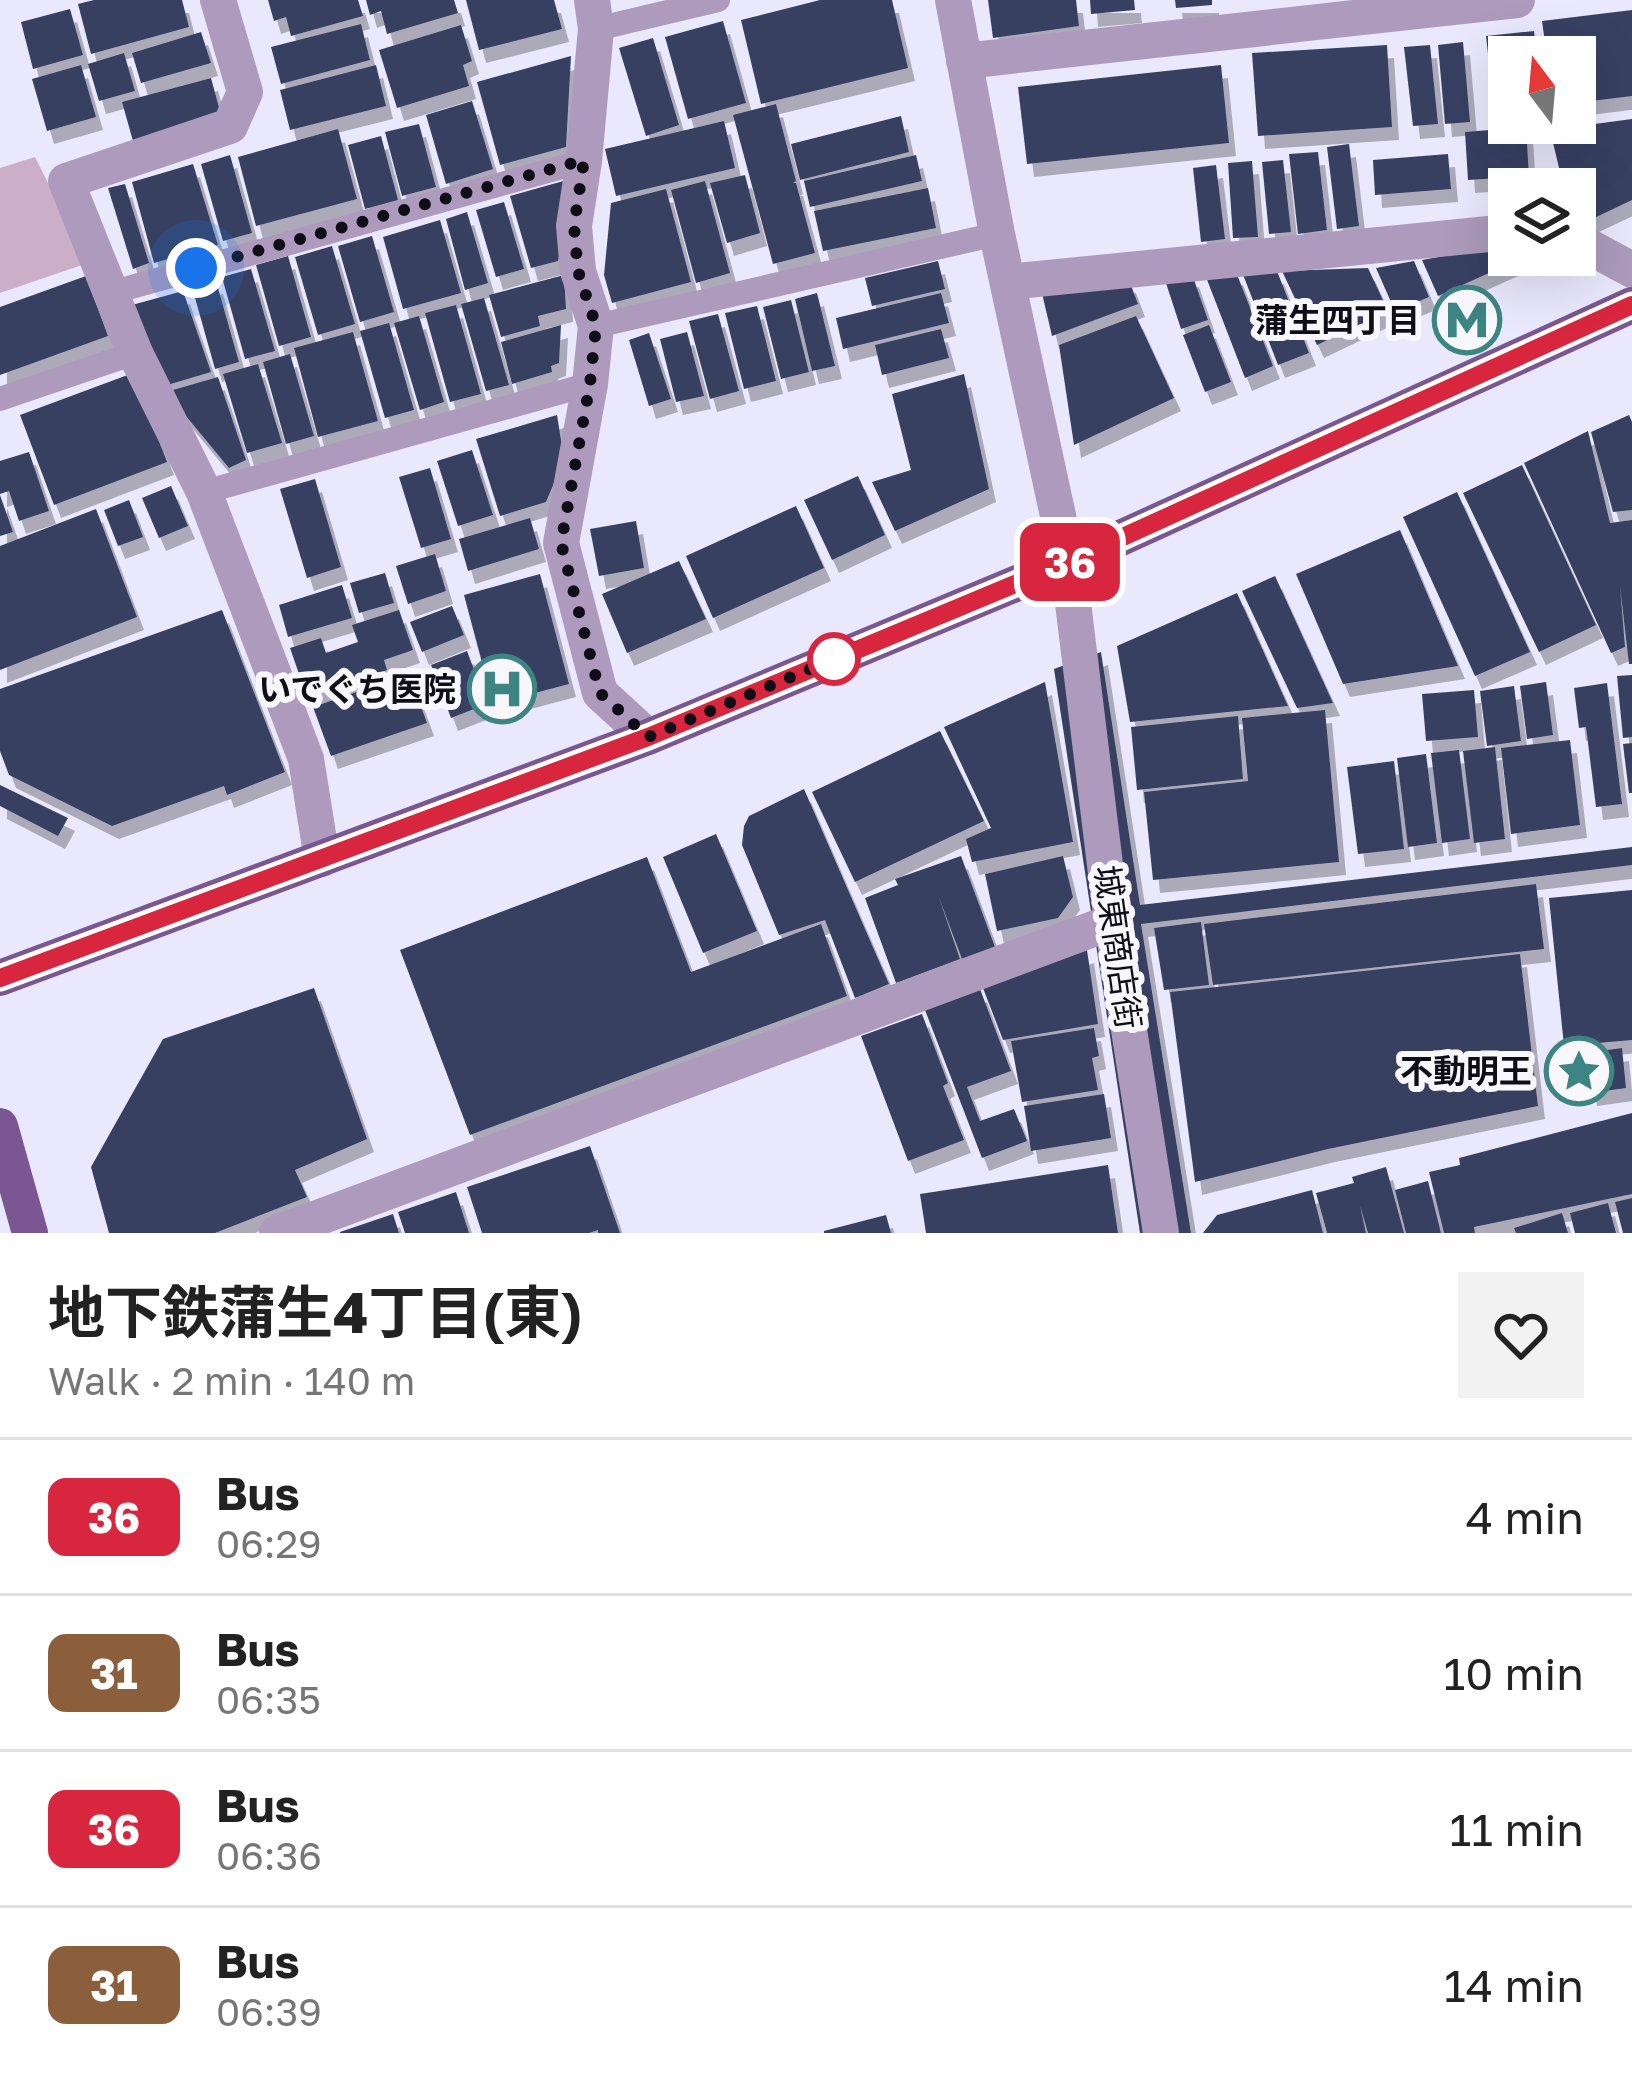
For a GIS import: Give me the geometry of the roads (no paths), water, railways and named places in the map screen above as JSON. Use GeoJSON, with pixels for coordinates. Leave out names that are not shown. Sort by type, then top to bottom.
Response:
{"type":"FeatureCollection","features":[{"type":"Feature","properties":{"kind":"main road"},"geometry":{"type":"LineString","coordinates":[[0,978],[648,737],[1068,562],[1632,305]]}},
{"type":"Feature","properties":{"kind":"main road"},"geometry":{"type":"LineString","coordinates":[[0,1126],[30,1233]]}},
{"type":"Feature","properties":{"kind":"street"},"geometry":{"type":"LineString","coordinates":[[218,0],[245,92],[230,127],[66,181],[135,353],[204,493],[306,759],[322,859]]}},
{"type":"Feature","properties":{"kind":"street","name":"城東商店街"},"geometry":{"type":"LineString","coordinates":[[953,0],[997,234],[1068,562],[1112,922],[1161,1233]]}},
{"type":"Feature","properties":{"kind":"street"},"geometry":{"type":"LineString","coordinates":[[964,61],[1371,8],[1516,0]]}},
{"type":"Feature","properties":{"kind":"street"},"geometry":{"type":"LineString","coordinates":[[594,15],[584,160],[574,226],[578,271],[596,326],[561,543],[600,693],[648,737]]}},
{"type":"Feature","properties":{"kind":"street"},"geometry":{"type":"LineString","coordinates":[[1008,282],[1488,234]]}},
{"type":"Feature","properties":{"kind":"street"},"geometry":{"type":"LineString","coordinates":[[1596,250],[1632,270]]}},
{"type":"Feature","properties":{"kind":"street"},"geometry":{"type":"LineString","coordinates":[[277,1233],[1112,922]]}},
{"type":"Feature","properties":{"kind":"lane"},"geometry":{"type":"LineString","coordinates":[[594,15],[718,0]]}},
{"type":"Feature","properties":{"kind":"lane"},"geometry":{"type":"LineString","coordinates":[[110,292],[584,160]]}},
{"type":"Feature","properties":{"kind":"lane"},"geometry":{"type":"LineString","coordinates":[[596,326],[997,234]]}},
{"type":"Feature","properties":{"kind":"lane"},"geometry":{"type":"LineString","coordinates":[[0,399],[135,353]]}},
{"type":"Feature","properties":{"kind":"lane"},"geometry":{"type":"LineString","coordinates":[[204,493],[590,384]]}},
{"type":"Feature","properties":{"kind":"place","name":"蒲生四丁目"},"geometry":{"type":"Point","coordinates":[1467,320]}},
{"type":"Feature","properties":{"kind":"place","name":"いでぐち医院"},"geometry":{"type":"Point","coordinates":[502,689]}},
{"type":"Feature","properties":{"kind":"place","name":"不動明王"},"geometry":{"type":"Point","coordinates":[1579,1071]}}]}
